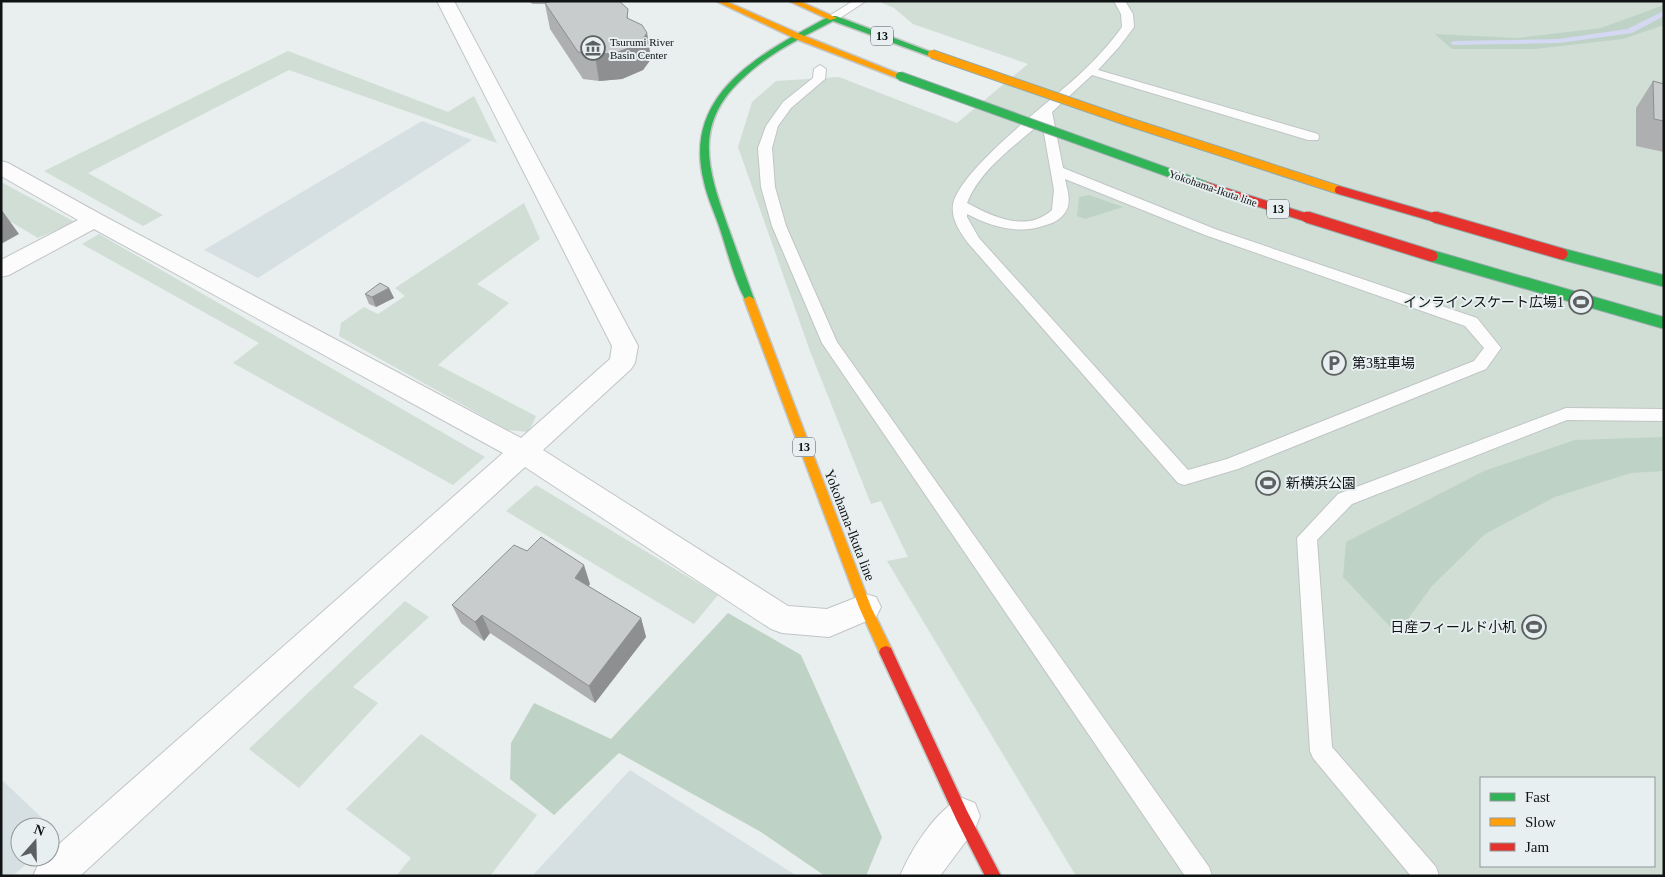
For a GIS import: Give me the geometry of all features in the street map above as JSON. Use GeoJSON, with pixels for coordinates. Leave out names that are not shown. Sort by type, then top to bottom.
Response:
{"type":"FeatureCollection","features":[{"type":"Feature","properties":{"kind":"main road"},"geometry":{"type":"LineString","coordinates":[[719,1],[799,37]]}},
{"type":"Feature","properties":{"kind":"main road"},"geometry":{"type":"LineString","coordinates":[[792,1],[833,18]]}},
{"type":"Feature","properties":{"kind":"main road","name":"Yokohama-Ikuta line"},"geometry":{"type":"LineString","coordinates":[[833,18],[751,67],[731,85],[716,106],[706,130],[704,156],[708,182],[762,335],[865,607],[962,816],[993,876]]}},
{"type":"Feature","properties":{"kind":"main road","name":"13"},"geometry":{"type":"LineString","coordinates":[[833,18],[1150,131],[1454,224],[1664,281]]}},
{"type":"Feature","properties":{"kind":"main road","name":"Yokohama-Ikuta line"},"geometry":{"type":"LineString","coordinates":[[799,37],[1123,157],[1268,206],[1456,264],[1664,323]]}},
{"type":"Feature","properties":{"kind":"street"},"geometry":{"type":"LineString","coordinates":[[52,876],[622,363],[625,346],[445,1]]}},
{"type":"Feature","properties":{"kind":"street"},"geometry":{"type":"LineString","coordinates":[[1,167],[94,220],[524,452],[782,619],[829,623],[865,607]]}},
{"type":"Feature","properties":{"kind":"street"},"geometry":{"type":"LineString","coordinates":[[1,270],[94,220]]}},
{"type":"Feature","properties":{"kind":"street"},"geometry":{"type":"LineString","coordinates":[[919,876],[928,860],[962,816]]}},
{"type":"Feature","properties":{"kind":"lane"},"geometry":{"type":"LineString","coordinates":[[833,18],[861,1]]}},
{"type":"Feature","properties":{"kind":"lane"},"geometry":{"type":"LineString","coordinates":[[1057,170],[1116,196],[1208,232],[1471,322],[1493,348],[1480,365],[1232,464],[1184,478],[973,240],[960,216],[960,204],[974,178],[989,162],[1090,71],[1115,45],[1128,27],[1128,14],[1119,1]]}},
{"type":"Feature","properties":{"kind":"lane"},"geometry":{"type":"LineString","coordinates":[[820,69],[819,78],[787,104],[772,126],[766,148],[768,187],[779,226],[830,344],[1200,876]]}},
{"type":"Feature","properties":{"kind":"lane"},"geometry":{"type":"LineString","coordinates":[[1090,71],[1313,137]]}},
{"type":"Feature","properties":{"kind":"lane"},"geometry":{"type":"LineString","coordinates":[[960,204],[985,219],[1012,226],[1034,226],[1050,219],[1059,210],[1061,200],[1046,112]]}},
{"type":"Feature","properties":{"kind":"lane"},"geometry":{"type":"LineString","coordinates":[[1427,876],[1321,751],[1307,538],[1345,499],[1566,414],[1664,415]]}},
{"type":"Feature","properties":{"kind":"shaded area","name":"新横浜公園"},"geometry":{"type":"Polygon","coordinates":[[[878,1],[1664,1],[1664,876],[1076,876],[887,561],[908,557],[881,501],[871,504],[810,351],[738,147],[752,102],[776,81],[839,77],[957,123],[1028,64],[913,24],[894,8],[878,1]]]}},
{"type":"Feature","properties":{"kind":"shaded area"},"geometry":{"type":"Polygon","coordinates":[[[288,51],[448,112],[474,96],[497,143],[289,70],[88,173],[163,215],[143,226],[44,171],[288,51]]]}},
{"type":"Feature","properties":{"kind":"shaded area"},"geometry":{"type":"Polygon","coordinates":[[[422,121],[472,140],[258,278],[204,250],[422,121]]]}},
{"type":"Feature","properties":{"kind":"shaded area"},"geometry":{"type":"Polygon","coordinates":[[[1,182],[75,222],[38,238],[1,216],[1,182]]]}},
{"type":"Feature","properties":{"kind":"shaded area"},"geometry":{"type":"Polygon","coordinates":[[[524,203],[540,239],[477,284],[509,303],[438,365],[536,416],[529,432],[508,430],[339,336],[341,323],[364,307],[378,314],[405,296],[395,288],[524,203]]]}},
{"type":"Feature","properties":{"kind":"shaded area"},"geometry":{"type":"Polygon","coordinates":[[[99,234],[485,457],[453,485],[233,363],[259,343],[82,244],[99,234]]]}},
{"type":"Feature","properties":{"kind":"shaded area"},"geometry":{"type":"Polygon","coordinates":[[[536,485],[718,595],[694,624],[506,511],[536,485]]]}},
{"type":"Feature","properties":{"kind":"shaded area"},"geometry":{"type":"Polygon","coordinates":[[[405,601],[429,617],[353,687],[378,703],[299,788],[249,749],[405,601]]]}},
{"type":"Feature","properties":{"kind":"shaded area"},"geometry":{"type":"Polygon","coordinates":[[[421,734],[537,815],[490,876],[396,876],[411,858],[346,809],[421,734]]]}},
{"type":"Feature","properties":{"kind":"shaded area"},"geometry":{"type":"Polygon","coordinates":[[[630,770],[797,876],[532,876],[630,770]]]}},
{"type":"Feature","properties":{"kind":"shaded area"},"geometry":{"type":"Polygon","coordinates":[[[1,779],[41,817],[10,817],[10,867],[23,867],[13,876],[1,876],[1,779]]]}},
{"type":"Feature","properties":{"kind":"green space"},"geometry":{"type":"Polygon","coordinates":[[[1664,5],[1664,25],[1623,39],[1535,49],[1452,49],[1435,34],[1517,38],[1601,28],[1664,5]]]}},
{"type":"Feature","properties":{"kind":"green space"},"geometry":{"type":"Polygon","coordinates":[[[1089,195],[1123,207],[1085,219],[1077,216],[1079,197],[1089,195]]]}},
{"type":"Feature","properties":{"kind":"green space"},"geometry":{"type":"Polygon","coordinates":[[[1664,437],[1664,471],[1631,473],[1555,497],[1485,534],[1432,586],[1397,634],[1343,577],[1346,542],[1484,471],[1575,440],[1664,437]]]}},
{"type":"Feature","properties":{"kind":"green space"},"geometry":{"type":"Polygon","coordinates":[[[728,613],[801,655],[882,837],[866,876],[825,876],[761,832],[619,753],[554,815],[510,779],[511,743],[534,703],[611,739],[728,613]]]}},
{"type":"Feature","properties":{"kind":"building"},"geometry":{"type":"Polygon","coordinates":[[[552,1],[619,1],[628,9],[627,18],[642,25],[647,33],[639,44],[618,52],[595,55],[578,52],[545,3],[552,1]]]}},
{"type":"Feature","properties":{"kind":"building"},"geometry":{"type":"Polygon","coordinates":[[[1653,81],[1664,84],[1664,121],[1654,119],[1653,81]]]}},
{"type":"Feature","properties":{"kind":"building"},"geometry":{"type":"Polygon","coordinates":[[[380,283],[389,288],[372,297],[365,294],[380,283]]]}},
{"type":"Feature","properties":{"kind":"building"},"geometry":{"type":"Polygon","coordinates":[[[541,537],[584,565],[575,578],[641,618],[589,686],[482,615],[475,622],[452,605],[514,545],[527,551],[541,537]]]}},
{"type":"Feature","properties":{"kind":"waterway"},"geometry":{"type":"LineString","coordinates":[[1454,43],[1559,41],[1629,31],[1664,13]]}},
{"type":"Feature","properties":{"kind":"traffic: fast"},"geometry":{"type":"LineString","coordinates":[[749,299],[708,182],[704,148],[705,136],[711,114],[722,95],[755,64],[794,39],[833,18],[932,54]]}},
{"type":"Feature","properties":{"kind":"traffic: fast"},"geometry":{"type":"LineString","coordinates":[[900,76],[1206,186]]}},
{"type":"Feature","properties":{"kind":"traffic: fast"},"geometry":{"type":"LineString","coordinates":[[1562,254],[1664,281]]}},
{"type":"Feature","properties":{"kind":"traffic: fast"},"geometry":{"type":"LineString","coordinates":[[1432,256],[1664,323]]}},
{"type":"Feature","properties":{"kind":"traffic: slow"},"geometry":{"type":"LineString","coordinates":[[719,1],[799,37]]}},
{"type":"Feature","properties":{"kind":"traffic: slow"},"geometry":{"type":"LineString","coordinates":[[792,1],[833,18]]}},
{"type":"Feature","properties":{"kind":"traffic: slow"},"geometry":{"type":"LineString","coordinates":[[799,37],[900,76]]}},
{"type":"Feature","properties":{"kind":"traffic: slow"},"geometry":{"type":"LineString","coordinates":[[932,54],[1126,121],[1339,190]]}},
{"type":"Feature","properties":{"kind":"traffic: slow"},"geometry":{"type":"LineString","coordinates":[[749,299],[865,607],[886,652]]}},
{"type":"Feature","properties":{"kind":"traffic: jam"},"geometry":{"type":"LineString","coordinates":[[1206,186],[1432,256]]}},
{"type":"Feature","properties":{"kind":"traffic: jam"},"geometry":{"type":"LineString","coordinates":[[1339,190],[1562,254]]}},
{"type":"Feature","properties":{"kind":"traffic: jam"},"geometry":{"type":"LineString","coordinates":[[886,652],[962,816],[993,876]]}},
{"type":"Feature","properties":{"kind":"place","name":"Tsurumi River Basin Center"},"geometry":{"type":"Point","coordinates":[593,48]}},
{"type":"Feature","properties":{"kind":"place","name":"インラインスケート広場1"},"geometry":{"type":"Point","coordinates":[1581,302]}},
{"type":"Feature","properties":{"kind":"place","name":"第3駐車場"},"geometry":{"type":"Point","coordinates":[1334,363]}},
{"type":"Feature","properties":{"kind":"place","name":"新横浜公園"},"geometry":{"type":"Point","coordinates":[1268,483]}},
{"type":"Feature","properties":{"kind":"place","name":"日産フィールド小机"},"geometry":{"type":"Point","coordinates":[1534,627]}}]}
